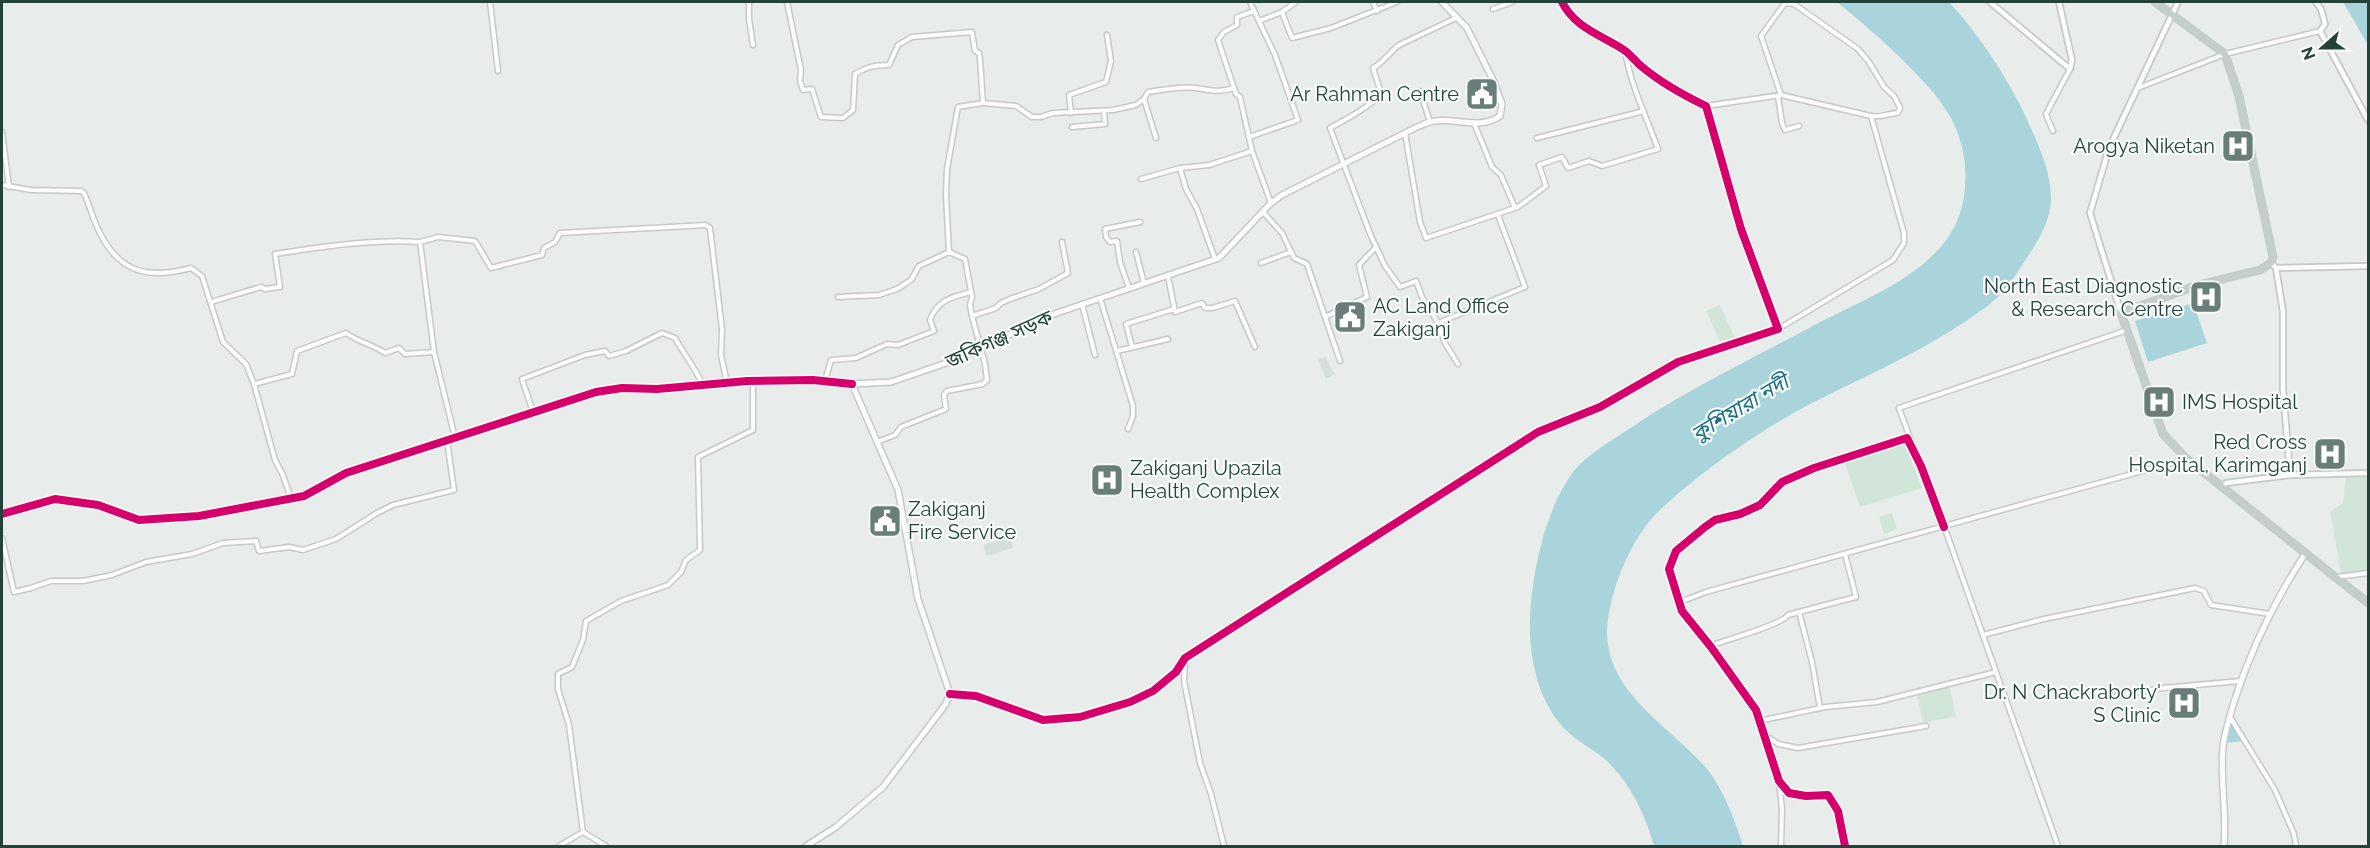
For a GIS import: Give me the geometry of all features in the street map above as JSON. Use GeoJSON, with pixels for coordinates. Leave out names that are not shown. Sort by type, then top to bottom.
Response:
{"type":"FeatureCollection","features":[{"type":"Feature","properties":{"kind":"highway"},"geometry":{"type":"LineString","coordinates":[[2155,2],[2172,12],[2225,54],[2241,108],[2274,266],[2198,285],[2121,313],[2163,434],[2187,459],[2368,603]]}},
{"type":"Feature","properties":{"kind":"main road","name":"জকিগঞ্জ সড়ক"},"geometry":{"type":"LineString","coordinates":[[852,384],[891,382],[955,360],[1054,314],[1219,258],[1271,203],[1282,195],[1434,120],[1493,122],[1500,116],[1502,104],[1493,80],[1467,28],[1442,2]]}},
{"type":"Feature","properties":{"kind":"main road"},"geometry":{"type":"LineString","coordinates":[[806,846],[836,827],[883,787],[945,705],[950,694],[918,599],[897,490],[852,384]]}},
{"type":"Feature","properties":{"kind":"main road"},"geometry":{"type":"LineString","coordinates":[[2224,846],[2226,828],[2222,764],[2223,745],[2230,717],[2241,681],[2270,614],[2305,554]]}},
{"type":"Feature","properties":{"kind":"street"},"geometry":{"type":"LineString","coordinates":[[490,2],[498,71]]}},
{"type":"Feature","properties":{"kind":"street"},"geometry":{"type":"LineString","coordinates":[[749,2],[753,45]]}},
{"type":"Feature","properties":{"kind":"street"},"geometry":{"type":"LineString","coordinates":[[787,2],[801,70],[800,81],[803,90],[812,89],[821,117],[843,118],[853,110],[855,75],[864,68],[889,65],[898,45],[912,37],[923,36],[972,32],[975,51],[979,53],[980,59],[983,103]]}},
{"type":"Feature","properties":{"kind":"street"},"geometry":{"type":"LineString","coordinates":[[1249,137],[1298,120],[1275,55],[1250,2]]}},
{"type":"Feature","properties":{"kind":"street"},"geometry":{"type":"LineString","coordinates":[[1259,21],[1282,12],[1296,2]]}},
{"type":"Feature","properties":{"kind":"street"},"geometry":{"type":"LineString","coordinates":[[1373,2],[1377,11]]}},
{"type":"Feature","properties":{"kind":"street"},"geometry":{"type":"LineString","coordinates":[[1282,12],[1292,38],[1320,32],[1397,2]]}},
{"type":"Feature","properties":{"kind":"street"},"geometry":{"type":"LineString","coordinates":[[1493,9],[1512,2]]}},
{"type":"Feature","properties":{"kind":"street"},"geometry":{"type":"LineString","coordinates":[[1562,2],[1568,14],[1582,26],[1625,51],[1641,66],[1686,96],[1706,106],[1780,95],[1877,118],[1888,113],[1898,113],[1900,108],[1894,96],[1884,87],[1858,49],[1794,4],[1785,3],[1761,36],[1767,57],[1776,75],[1780,95],[1782,123],[1785,130],[1799,126]]}},
{"type":"Feature","properties":{"kind":"street"},"geometry":{"type":"LineString","coordinates":[[1990,2],[2070,69]]}},
{"type":"Feature","properties":{"kind":"street"},"geometry":{"type":"LineString","coordinates":[[2053,131],[2046,114],[2070,69],[2072,60],[2059,2]]}},
{"type":"Feature","properties":{"kind":"street"},"geometry":{"type":"LineString","coordinates":[[2121,313],[2090,213],[2109,148],[2178,2]]}},
{"type":"Feature","properties":{"kind":"street"},"geometry":{"type":"LineString","coordinates":[[2136,88],[2225,54],[2320,32],[2325,24],[2321,9],[2316,2]]}},
{"type":"Feature","properties":{"kind":"street"},"geometry":{"type":"LineString","coordinates":[[1254,11],[1237,17],[1237,25],[1224,32],[1218,40],[1234,88],[1240,97],[1252,151],[1271,203]]}},
{"type":"Feature","properties":{"kind":"street"},"geometry":{"type":"LineString","coordinates":[[1456,18],[1399,45],[1385,62],[1373,68],[1381,93],[1377,99],[1349,119],[1330,128],[1385,266],[1400,286],[1416,281],[1422,297],[1438,323],[1445,343],[1458,364]]}},
{"type":"Feature","properties":{"kind":"street"},"geometry":{"type":"LineString","coordinates":[[2320,32],[2368,120]]}},
{"type":"Feature","properties":{"kind":"street"},"geometry":{"type":"LineString","coordinates":[[1071,113],[1069,94],[1106,82],[1111,61],[1107,35]]}},
{"type":"Feature","properties":{"kind":"street"},"geometry":{"type":"LineString","coordinates":[[1406,133],[1420,222],[1426,238],[1498,215],[1515,208],[1546,186],[1539,165],[1562,157],[1568,168],[1589,161],[1602,166],[1658,149],[1632,86],[1625,51]]}},
{"type":"Feature","properties":{"kind":"street"},"geometry":{"type":"LineString","coordinates":[[949,252],[947,169],[958,107],[983,103],[1016,106],[1032,117],[1104,111],[1136,105],[1144,99],[1148,92],[1161,90],[1196,88],[1214,92],[1234,88]]}},
{"type":"Feature","properties":{"kind":"street"},"geometry":{"type":"LineString","coordinates":[[1420,91],[1430,122]]}},
{"type":"Feature","properties":{"kind":"street"},"geometry":{"type":"LineString","coordinates":[[1144,99],[1156,138]]}},
{"type":"Feature","properties":{"kind":"street"},"geometry":{"type":"LineString","coordinates":[[1706,106],[1741,228],[1778,328]]}},
{"type":"Feature","properties":{"kind":"street"},"geometry":{"type":"LineString","coordinates":[[1072,127],[1105,124],[1104,111]]}},
{"type":"Feature","properties":{"kind":"street"},"geometry":{"type":"LineString","coordinates":[[1537,138],[1644,111]]}},
{"type":"Feature","properties":{"kind":"street"},"geometry":{"type":"LineString","coordinates":[[950,694],[976,696],[1043,720],[1080,717],[1130,702],[1153,691],[1176,672],[1185,658],[1538,432],[1600,406],[1678,362],[1778,328],[1893,260],[1904,243],[1904,233],[1871,116]]}},
{"type":"Feature","properties":{"kind":"street"},"geometry":{"type":"LineString","coordinates":[[1474,123],[1492,167],[1502,175],[1515,208]]}},
{"type":"Feature","properties":{"kind":"street"},"geometry":{"type":"LineString","coordinates":[[2,132],[9,187]]}},
{"type":"Feature","properties":{"kind":"street"},"geometry":{"type":"LineString","coordinates":[[1141,179],[1180,168],[1209,165],[1252,151]]}},
{"type":"Feature","properties":{"kind":"street"},"geometry":{"type":"LineString","coordinates":[[1180,168],[1186,189],[1197,209],[1215,259]]}},
{"type":"Feature","properties":{"kind":"street"},"geometry":{"type":"LineString","coordinates":[[2,185],[81,191],[84,193],[100,234],[112,251],[128,267],[153,274],[191,268],[202,276],[223,342],[246,364],[254,384],[274,460],[282,473],[291,498]]}},
{"type":"Feature","properties":{"kind":"street"},"geometry":{"type":"LineString","coordinates":[[1263,212],[1282,233],[1294,258],[1307,264],[1340,361]]}},
{"type":"Feature","properties":{"kind":"street"},"geometry":{"type":"LineString","coordinates":[[1438,323],[1526,287],[1498,215]]}},
{"type":"Feature","properties":{"kind":"street"},"geometry":{"type":"LineString","coordinates":[[1129,289],[1124,267],[1120,262],[1117,241],[1110,242],[1105,230],[1140,222]]}},
{"type":"Feature","properties":{"kind":"street"},"geometry":{"type":"LineString","coordinates":[[211,302],[261,287],[265,289],[280,287],[275,254],[372,243],[420,242],[438,237],[475,241],[491,268],[542,255],[544,248],[555,242],[560,233],[706,225],[710,228],[722,329],[722,356],[727,383]]}},
{"type":"Feature","properties":{"kind":"street"},"geometry":{"type":"LineString","coordinates":[[420,242],[434,352],[455,438]]}},
{"type":"Feature","properties":{"kind":"street"},"geometry":{"type":"LineString","coordinates":[[972,316],[1039,289],[1068,273],[1062,242]]}},
{"type":"Feature","properties":{"kind":"street"},"geometry":{"type":"LineString","coordinates":[[1325,317],[1367,297],[1359,265],[1376,247]]}},
{"type":"Feature","properties":{"kind":"street"},"geometry":{"type":"LineString","coordinates":[[838,297],[879,295],[897,289],[911,280],[919,266],[949,252],[965,259],[971,292],[972,316],[987,380],[983,384],[947,391],[944,395],[946,409],[901,427],[895,435],[877,442]]}},
{"type":"Feature","properties":{"kind":"street"},"geometry":{"type":"LineString","coordinates":[[1136,252],[1144,284]]}},
{"type":"Feature","properties":{"kind":"street"},"geometry":{"type":"LineString","coordinates":[[1261,263],[1291,252]]}},
{"type":"Feature","properties":{"kind":"street"},"geometry":{"type":"LineString","coordinates":[[2290,475],[2283,389],[2283,312],[2274,266],[2368,266]]}},
{"type":"Feature","properties":{"kind":"street"},"geometry":{"type":"LineString","coordinates":[[1168,276],[1174,309]]}},
{"type":"Feature","properties":{"kind":"street"},"geometry":{"type":"LineString","coordinates":[[825,381],[831,360],[856,358],[887,344],[898,345],[934,331],[930,320],[934,309],[946,299],[971,292]]}},
{"type":"Feature","properties":{"kind":"street"},"geometry":{"type":"LineString","coordinates":[[1100,298],[1133,406],[1133,416],[1128,429]]}},
{"type":"Feature","properties":{"kind":"street"},"geometry":{"type":"LineString","coordinates":[[1132,347],[1126,324],[1202,303],[1204,308],[1213,308],[1235,302],[1256,347]]}},
{"type":"Feature","properties":{"kind":"street"},"geometry":{"type":"LineString","coordinates":[[1082,304],[1095,355]]}},
{"type":"Feature","properties":{"kind":"street"},"geometry":{"type":"LineString","coordinates":[[1944,527],[1899,408],[2127,330]]}},
{"type":"Feature","properties":{"kind":"street"},"geometry":{"type":"LineString","coordinates":[[254,384],[292,374],[297,351],[346,333],[385,353],[399,348],[405,354],[434,352]]}},
{"type":"Feature","properties":{"kind":"street"},"geometry":{"type":"LineString","coordinates":[[533,412],[522,379],[585,355],[604,351],[609,356],[626,351],[662,333],[675,338],[703,385]]}},
{"type":"Feature","properties":{"kind":"street"},"geometry":{"type":"LineString","coordinates":[[1117,351],[1168,339]]}},
{"type":"Feature","properties":{"kind":"street"},"geometry":{"type":"LineString","coordinates":[[582,832],[569,725],[558,689],[558,674],[572,667],[583,640],[586,621],[621,601],[668,585],[681,572],[686,560],[700,550],[698,457],[753,430],[753,381]]}},
{"type":"Feature","properties":{"kind":"street"},"geometry":{"type":"LineString","coordinates":[[2,514],[55,499],[99,505],[139,520],[199,516],[304,495],[346,473],[596,392],[613,389],[657,389],[753,381],[825,381],[852,384]]}},
{"type":"Feature","properties":{"kind":"street"},"geometry":{"type":"LineString","coordinates":[[1781,846],[1782,809],[1779,781],[1756,710],[1682,611],[1669,569],[1676,551],[1705,527],[1715,520],[1740,514],[1760,505],[1782,482],[1800,473],[1907,438],[1921,466],[1944,527],[2058,846]]}},
{"type":"Feature","properties":{"kind":"street"},"geometry":{"type":"LineString","coordinates":[[2,538],[14,592],[51,581],[83,581],[112,575],[146,562],[192,554],[223,543],[256,541],[259,551],[290,547],[303,550],[336,539],[393,505],[454,490],[447,440]]}},
{"type":"Feature","properties":{"kind":"street"},"geometry":{"type":"LineString","coordinates":[[1680,602],[1706,592],[2187,459]]}},
{"type":"Feature","properties":{"kind":"street"},"geometry":{"type":"LineString","coordinates":[[2223,486],[2226,483],[2290,475],[2368,473]]}},
{"type":"Feature","properties":{"kind":"street"},"geometry":{"type":"LineString","coordinates":[[1710,646],[1774,624],[1786,619],[1788,615],[1856,597],[1845,554]]}},
{"type":"Feature","properties":{"kind":"street"},"geometry":{"type":"LineString","coordinates":[[2336,577],[2368,573]]}},
{"type":"Feature","properties":{"kind":"street"},"geometry":{"type":"LineString","coordinates":[[1983,635],[2044,619],[2195,588],[2204,591],[2211,605],[2270,614]]}},
{"type":"Feature","properties":{"kind":"street"},"geometry":{"type":"LineString","coordinates":[[1799,612],[1812,662],[1820,708]]}},
{"type":"Feature","properties":{"kind":"street"},"geometry":{"type":"LineString","coordinates":[[1185,658],[1184,681],[1200,763],[1211,794],[1224,846]]}},
{"type":"Feature","properties":{"kind":"street"},"geometry":{"type":"LineString","coordinates":[[1759,721],[1820,708],[1877,702],[1996,672]]}},
{"type":"Feature","properties":{"kind":"street"},"geometry":{"type":"LineString","coordinates":[[2117,696],[2163,688],[2241,681]]}},
{"type":"Feature","properties":{"kind":"street"},"geometry":{"type":"LineString","coordinates":[[2230,717],[2275,789],[2294,834],[2296,846]]}},
{"type":"Feature","properties":{"kind":"street"},"geometry":{"type":"LineString","coordinates":[[1762,733],[1778,744],[1798,748],[1926,726]]}},
{"type":"Feature","properties":{"kind":"street"},"geometry":{"type":"LineString","coordinates":[[1779,781],[1789,793],[1806,796],[1828,795],[1838,811],[1845,846]]}},
{"type":"Feature","properties":{"kind":"street"},"geometry":{"type":"LineString","coordinates":[[559,846],[582,832]]}},
{"type":"Feature","properties":{"kind":"street"},"geometry":{"type":"LineString","coordinates":[[582,832],[606,846]]}},
{"type":"Feature","properties":{"kind":"shaded area"},"geometry":{"type":"Polygon","coordinates":[[[1325,357],[1335,374],[1326,379],[1318,360],[1325,357]]]}},
{"type":"Feature","properties":{"kind":"shaded area"},"geometry":{"type":"Polygon","coordinates":[[[1010,537],[1013,548],[987,556],[983,545],[1010,537]]]}},
{"type":"Feature","properties":{"kind":"green space"},"geometry":{"type":"Polygon","coordinates":[[[1720,305],[1735,338],[1720,341],[1706,311],[1720,305]]]}},
{"type":"Feature","properties":{"kind":"green space"},"geometry":{"type":"Polygon","coordinates":[[[1905,443],[1922,488],[1860,507],[1845,463],[1905,443]]]}},
{"type":"Feature","properties":{"kind":"green space"},"geometry":{"type":"Polygon","coordinates":[[[2346,476],[2368,476],[2368,570],[2341,574],[2330,512],[2343,503],[2346,476]]]}},
{"type":"Feature","properties":{"kind":"green space"},"geometry":{"type":"Polygon","coordinates":[[[1892,513],[1897,529],[1884,534],[1879,517],[1892,513]]]}},
{"type":"Feature","properties":{"kind":"green space"},"geometry":{"type":"Polygon","coordinates":[[[1949,685],[1956,716],[1923,723],[1917,693],[1949,685]]]}},
{"type":"Feature","properties":{"kind":"water","name":"কুশিয়ারা নদী"},"geometry":{"type":"Polygon","coordinates":[[[1837,2],[1949,2],[1991,56],[2025,115],[2039,146],[2049,179],[2050,209],[2042,232],[2030,253],[2009,284],[1989,304],[1929,344],[1758,434],[1675,496],[1648,523],[1639,536],[1623,566],[1612,599],[1607,630],[1610,653],[1617,673],[1629,691],[1713,777],[1728,806],[1743,846],[1654,846],[1642,813],[1619,774],[1606,760],[1569,733],[1559,722],[1543,696],[1534,667],[1530,636],[1533,584],[1541,544],[1563,487],[1573,472],[1587,458],[1680,397],[1885,289],[1931,257],[1948,237],[1960,213],[1965,185],[1964,159],[1955,126],[1942,104],[1915,72],[1837,2]]]}},
{"type":"Feature","properties":{"kind":"water"},"geometry":{"type":"Polygon","coordinates":[[[2343,2],[2368,2],[2368,45],[2343,2]]]}},
{"type":"Feature","properties":{"kind":"water"},"geometry":{"type":"Polygon","coordinates":[[[2193,303],[2207,343],[2148,362],[2135,321],[2193,303]]]}},
{"type":"Feature","properties":{"kind":"water"},"geometry":{"type":"Polygon","coordinates":[[[2231,720],[2244,741],[2225,743],[2231,720]]]}},
{"type":"Feature","properties":{"kind":"cycle path"},"geometry":{"type":"LineString","coordinates":[[950,694],[976,696],[1043,720],[1080,717],[1130,702],[1153,691],[1176,672],[1185,658],[1538,432],[1600,407],[1678,362],[1778,329],[1741,229],[1706,106],[1664,83],[1624,50],[1581,25],[1567,11],[1562,2]]}},
{"type":"Feature","properties":{"kind":"cycle path"},"geometry":{"type":"LineString","coordinates":[[2,514],[55,499],[98,505],[139,520],[199,516],[304,496],[346,473],[596,392],[622,388],[657,389],[747,381],[813,380],[852,384]]}},
{"type":"Feature","properties":{"kind":"cycle path"},"geometry":{"type":"LineString","coordinates":[[1845,846],[1838,811],[1828,795],[1806,796],[1789,793],[1779,781],[1756,710],[1682,611],[1669,569],[1676,551],[1705,527],[1715,520],[1740,514],[1760,505],[1782,482],[1814,468],[1907,438],[1921,466],[1944,527]]}},
{"type":"Feature","properties":{"kind":"place","name":"Ar Rahman Centre"},"geometry":{"type":"Point","coordinates":[1482,94]}},
{"type":"Feature","properties":{"kind":"place","name":"Arogya Niketan"},"geometry":{"type":"Point","coordinates":[2238,146]}},
{"type":"Feature","properties":{"kind":"place","name":"North East Diagnostic & Research Centre"},"geometry":{"type":"Point","coordinates":[2206,297]}},
{"type":"Feature","properties":{"kind":"place","name":"AC Land Office Zakiganj"},"geometry":{"type":"Point","coordinates":[1350,317]}},
{"type":"Feature","properties":{"kind":"place","name":"IMS Hospital"},"geometry":{"type":"Point","coordinates":[2159,402]}},
{"type":"Feature","properties":{"kind":"place","name":"Red Cross Hospital, Karimganj"},"geometry":{"type":"Point","coordinates":[2330,454]}},
{"type":"Feature","properties":{"kind":"place","name":"Zakiganj Upazila Health Complex"},"geometry":{"type":"Point","coordinates":[1107,480]}},
{"type":"Feature","properties":{"kind":"place","name":"Zakiganj Fire Service"},"geometry":{"type":"Point","coordinates":[885,521]}},
{"type":"Feature","properties":{"kind":"place","name":"Dr. N Chackraborty' S Clinic"},"geometry":{"type":"Point","coordinates":[2184,703]}}]}
